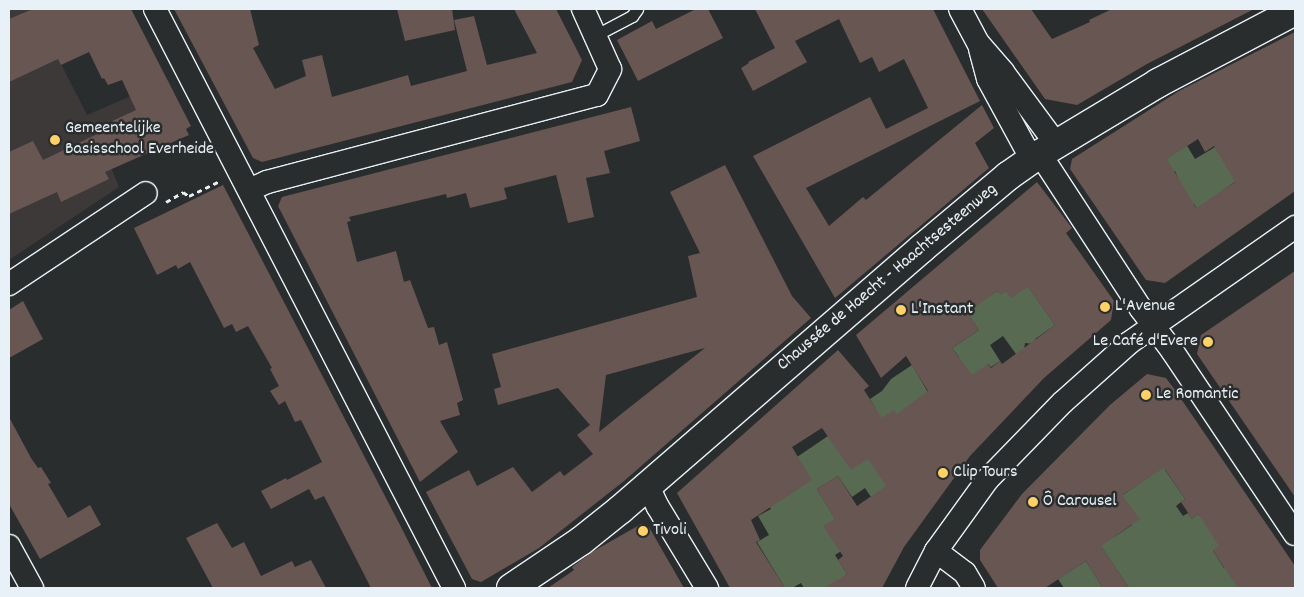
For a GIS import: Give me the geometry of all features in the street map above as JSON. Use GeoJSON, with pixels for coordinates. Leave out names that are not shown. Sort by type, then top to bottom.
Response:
{"type":"FeatureCollection","features":[{"type":"Feature","properties":{"kind":"street"},"geometry":{"type":"LineString","coordinates":[[155,9],[454,588]]}},
{"type":"Feature","properties":{"kind":"street"},"geometry":{"type":"LineString","coordinates":[[249,190],[267,182],[597,95],[610,69],[583,9]]}},
{"type":"Feature","properties":{"kind":"street"},"geometry":{"type":"LineString","coordinates":[[960,9],[979,44],[988,79],[1042,153],[1154,327],[1295,534]]}},
{"type":"Feature","properties":{"kind":"street","name":"Chaussée de Haecht - Haachtsesteenweg"},"geometry":{"type":"LineString","coordinates":[[511,588],[581,541],[648,486],[1008,176],[1158,82],[1295,11]]}},
{"type":"Feature","properties":{"kind":"street"},"geometry":{"type":"LineString","coordinates":[[9,284],[146,193]]}},
{"type":"Feature","properties":{"kind":"street"},"geometry":{"type":"LineString","coordinates":[[917,588],[936,551],[988,479],[1063,402],[1129,343],[1295,227]]}},
{"type":"Feature","properties":{"kind":"street"},"geometry":{"type":"LineString","coordinates":[[648,486],[658,507],[707,588]]}},
{"type":"Feature","properties":{"kind":"street"},"geometry":{"type":"LineString","coordinates":[[9,546],[32,588]]}},
{"type":"Feature","properties":{"kind":"street"},"geometry":{"type":"LineString","coordinates":[[936,551],[965,573],[974,588]]}},
{"type":"Feature","properties":{"kind":"lane"},"geometry":{"type":"LineString","coordinates":[[596,35],[632,16],[637,9]]}},
{"type":"Feature","properties":{"kind":"path"},"geometry":{"type":"LineString","coordinates":[[146,193],[166,202],[184,192],[189,196],[227,177]]}},
{"type":"Feature","properties":{"kind":"shaded area","name":"Gemeentelijke Basisschool Everheide"},"geometry":{"type":"Polygon","coordinates":[[[9,9],[33,9],[87,115],[168,80],[175,94],[95,128],[119,187],[9,260],[9,9]]]}},
{"type":"Feature","properties":{"kind":"green space"},"geometry":{"type":"Polygon","coordinates":[[[1186,144],[1195,159],[1215,147],[1236,181],[1222,191],[1200,214],[1194,204],[1161,189],[1178,178],[1175,171],[1157,182],[1124,181],[1186,144]]]}},
{"type":"Feature","properties":{"kind":"green space"},"geometry":{"type":"Polygon","coordinates":[[[1015,268],[1055,325],[1035,339],[1037,342],[1034,344],[1025,343],[1023,356],[1019,358],[1003,336],[990,345],[1000,361],[991,367],[988,364],[886,485],[895,499],[879,509],[865,488],[852,497],[838,476],[817,489],[851,545],[835,555],[847,574],[830,588],[804,588],[801,583],[792,588],[785,588],[757,542],[769,535],[758,516],[771,509],[764,497],[797,457],[828,436],[851,469],[876,409],[870,399],[882,391],[891,379],[912,365],[929,394],[959,357],[952,348],[979,330],[966,312],[997,291],[1001,294],[1004,292],[1015,268]]]}},
{"type":"Feature","properties":{"kind":"green space"},"geometry":{"type":"Polygon","coordinates":[[[1138,460],[1170,467],[1165,470],[1185,499],[1176,506],[1183,516],[1188,513],[1192,519],[1198,514],[1224,543],[1213,551],[1224,568],[1263,575],[1243,588],[1129,588],[1082,518],[1095,509],[1114,537],[1132,525],[1115,500],[1149,477],[1138,460]]]}},
{"type":"Feature","properties":{"kind":"green space"},"geometry":{"type":"Polygon","coordinates":[[[1086,561],[1103,588],[1064,588],[1058,579],[1086,561]]]}},
{"type":"Feature","properties":{"kind":"building"},"geometry":{"type":"Polygon","coordinates":[[[33,9],[131,9],[191,126],[186,129],[189,135],[105,172],[109,179],[61,202],[57,192],[9,214],[9,152],[33,141],[43,160],[114,126],[112,121],[136,110],[122,80],[108,85],[104,78],[102,79],[89,52],[61,65],[58,59],[9,82],[9,19],[33,9]]]}},
{"type":"Feature","properties":{"kind":"building"},"geometry":{"type":"Polygon","coordinates":[[[174,9],[250,9],[259,45],[253,48],[275,89],[306,76],[302,60],[322,55],[332,97],[408,75],[411,86],[467,71],[454,20],[474,16],[487,65],[537,53],[514,9],[556,9],[582,60],[572,82],[262,162],[253,158],[174,9]]]}},
{"type":"Feature","properties":{"kind":"building"},"geometry":{"type":"Polygon","coordinates":[[[397,9],[452,9],[455,30],[405,41],[397,9]]]}},
{"type":"Feature","properties":{"kind":"building"},"geometry":{"type":"Polygon","coordinates":[[[696,9],[708,9],[723,38],[638,81],[617,40],[652,21],[656,29],[696,9]]]}},
{"type":"Feature","properties":{"kind":"building"},"geometry":{"type":"Polygon","coordinates":[[[755,9],[933,9],[980,101],[806,188],[829,226],[863,197],[866,200],[982,105],[994,128],[975,143],[989,168],[835,298],[753,156],[870,97],[886,129],[928,108],[904,59],[879,72],[872,57],[860,63],[839,19],[795,41],[807,62],[753,91],[741,68],[748,62],[775,48],[755,9]]]}},
{"type":"Feature","properties":{"kind":"building"},"geometry":{"type":"Polygon","coordinates":[[[982,9],[1031,9],[1052,39],[1090,22],[1089,20],[1112,9],[1254,9],[1147,64],[1077,105],[1045,99],[982,9]]]}},
{"type":"Feature","properties":{"kind":"building"},"geometry":{"type":"Polygon","coordinates":[[[1295,32],[1295,191],[1165,283],[1146,280],[1070,169],[1072,159],[1179,91],[1295,32]],[[1198,139],[1167,159],[1196,208],[1235,182],[1214,146],[1205,152],[1198,139]]]}},
{"type":"Feature","properties":{"kind":"building"},"geometry":{"type":"Polygon","coordinates":[[[631,107],[640,141],[604,151],[610,173],[586,178],[594,217],[568,223],[556,175],[504,188],[507,199],[470,208],[466,193],[447,198],[446,194],[349,217],[351,221],[347,222],[357,262],[396,251],[404,282],[410,280],[428,328],[434,327],[439,345],[447,342],[463,400],[457,403],[460,415],[440,421],[458,452],[420,482],[278,206],[282,197],[631,107]]]}},
{"type":"Feature","properties":{"kind":"building"},"geometry":{"type":"Polygon","coordinates":[[[725,165],[792,296],[811,318],[624,481],[539,548],[481,582],[472,579],[426,492],[469,470],[477,486],[513,467],[532,492],[560,471],[564,476],[593,454],[577,435],[590,425],[558,388],[498,405],[494,389],[501,387],[492,354],[697,297],[688,256],[700,253],[670,192],[725,165]],[[705,348],[606,375],[599,432],[705,348]]]}},
{"type":"Feature","properties":{"kind":"building"},"geometry":{"type":"Polygon","coordinates":[[[1037,182],[1072,228],[1066,233],[1114,301],[1111,320],[1044,378],[970,456],[904,547],[882,588],[824,588],[847,574],[838,560],[843,556],[823,526],[835,519],[817,489],[838,476],[857,506],[886,486],[868,459],[851,470],[822,428],[792,447],[812,480],[751,520],[760,540],[756,542],[785,588],[730,588],[677,493],[838,350],[869,386],[864,390],[882,418],[894,410],[897,414],[928,391],[906,356],[881,378],[856,335],[1037,182]],[[1028,287],[1011,298],[1005,291],[1001,295],[997,291],[967,313],[979,330],[952,348],[972,375],[988,364],[991,368],[1000,361],[1002,364],[1055,325],[1028,287]]]}},
{"type":"Feature","properties":{"kind":"building"},"geometry":{"type":"Polygon","coordinates":[[[223,185],[432,588],[371,588],[324,496],[315,500],[309,489],[271,509],[261,491],[322,462],[301,420],[295,422],[285,401],[279,405],[270,391],[279,386],[270,369],[272,368],[248,326],[236,332],[232,324],[224,328],[190,262],[178,269],[176,265],[157,275],[134,228],[223,185]]]}},
{"type":"Feature","properties":{"kind":"building"},"geometry":{"type":"Polygon","coordinates":[[[1295,271],[1295,497],[1197,354],[1201,335],[1295,271]]]}},
{"type":"Feature","properties":{"kind":"building"},"geometry":{"type":"Polygon","coordinates":[[[23,301],[43,339],[9,358],[9,310],[23,301]]]}},
{"type":"Feature","properties":{"kind":"building"},"geometry":{"type":"Polygon","coordinates":[[[1147,374],[1166,378],[1175,390],[1295,566],[1295,588],[1238,588],[1213,551],[1219,546],[1198,514],[1192,519],[1181,502],[1185,499],[1164,468],[1122,495],[1140,519],[1101,546],[1129,588],[1103,588],[1086,561],[1045,588],[998,588],[980,560],[980,550],[1022,494],[1110,405],[1147,374]]]}},
{"type":"Feature","properties":{"kind":"building"},"geometry":{"type":"Polygon","coordinates":[[[9,417],[31,458],[38,468],[41,467],[51,483],[48,484],[68,518],[90,505],[101,525],[40,559],[9,504],[9,417]]]}},
{"type":"Feature","properties":{"kind":"building"},"geometry":{"type":"Polygon","coordinates":[[[217,523],[232,548],[244,542],[261,576],[292,561],[295,567],[311,560],[326,588],[213,588],[186,538],[217,523]]]}},
{"type":"Feature","properties":{"kind":"building"},"geometry":{"type":"Polygon","coordinates":[[[641,524],[649,527],[684,588],[548,588],[574,570],[572,567],[592,552],[641,524]]]}},
{"type":"Feature","properties":{"kind":"place","name":"Gemeentelijke Basisschool Everheide"},"geometry":{"type":"Point","coordinates":[55,140]}},
{"type":"Feature","properties":{"kind":"place","name":"L'Avenue"},"geometry":{"type":"Point","coordinates":[1105,307]}},
{"type":"Feature","properties":{"kind":"place","name":"L'Instant"},"geometry":{"type":"Point","coordinates":[901,310]}},
{"type":"Feature","properties":{"kind":"place","name":"Le Café d'Evere"},"geometry":{"type":"Point","coordinates":[1208,342]}},
{"type":"Feature","properties":{"kind":"place","name":"Le Romantic"},"geometry":{"type":"Point","coordinates":[1146,395]}},
{"type":"Feature","properties":{"kind":"place","name":"Clip Tours"},"geometry":{"type":"Point","coordinates":[943,473]}},
{"type":"Feature","properties":{"kind":"place","name":"Ô Carousel"},"geometry":{"type":"Point","coordinates":[1033,502]}},
{"type":"Feature","properties":{"kind":"place","name":"Tivoli"},"geometry":{"type":"Point","coordinates":[643,531]}}]}
